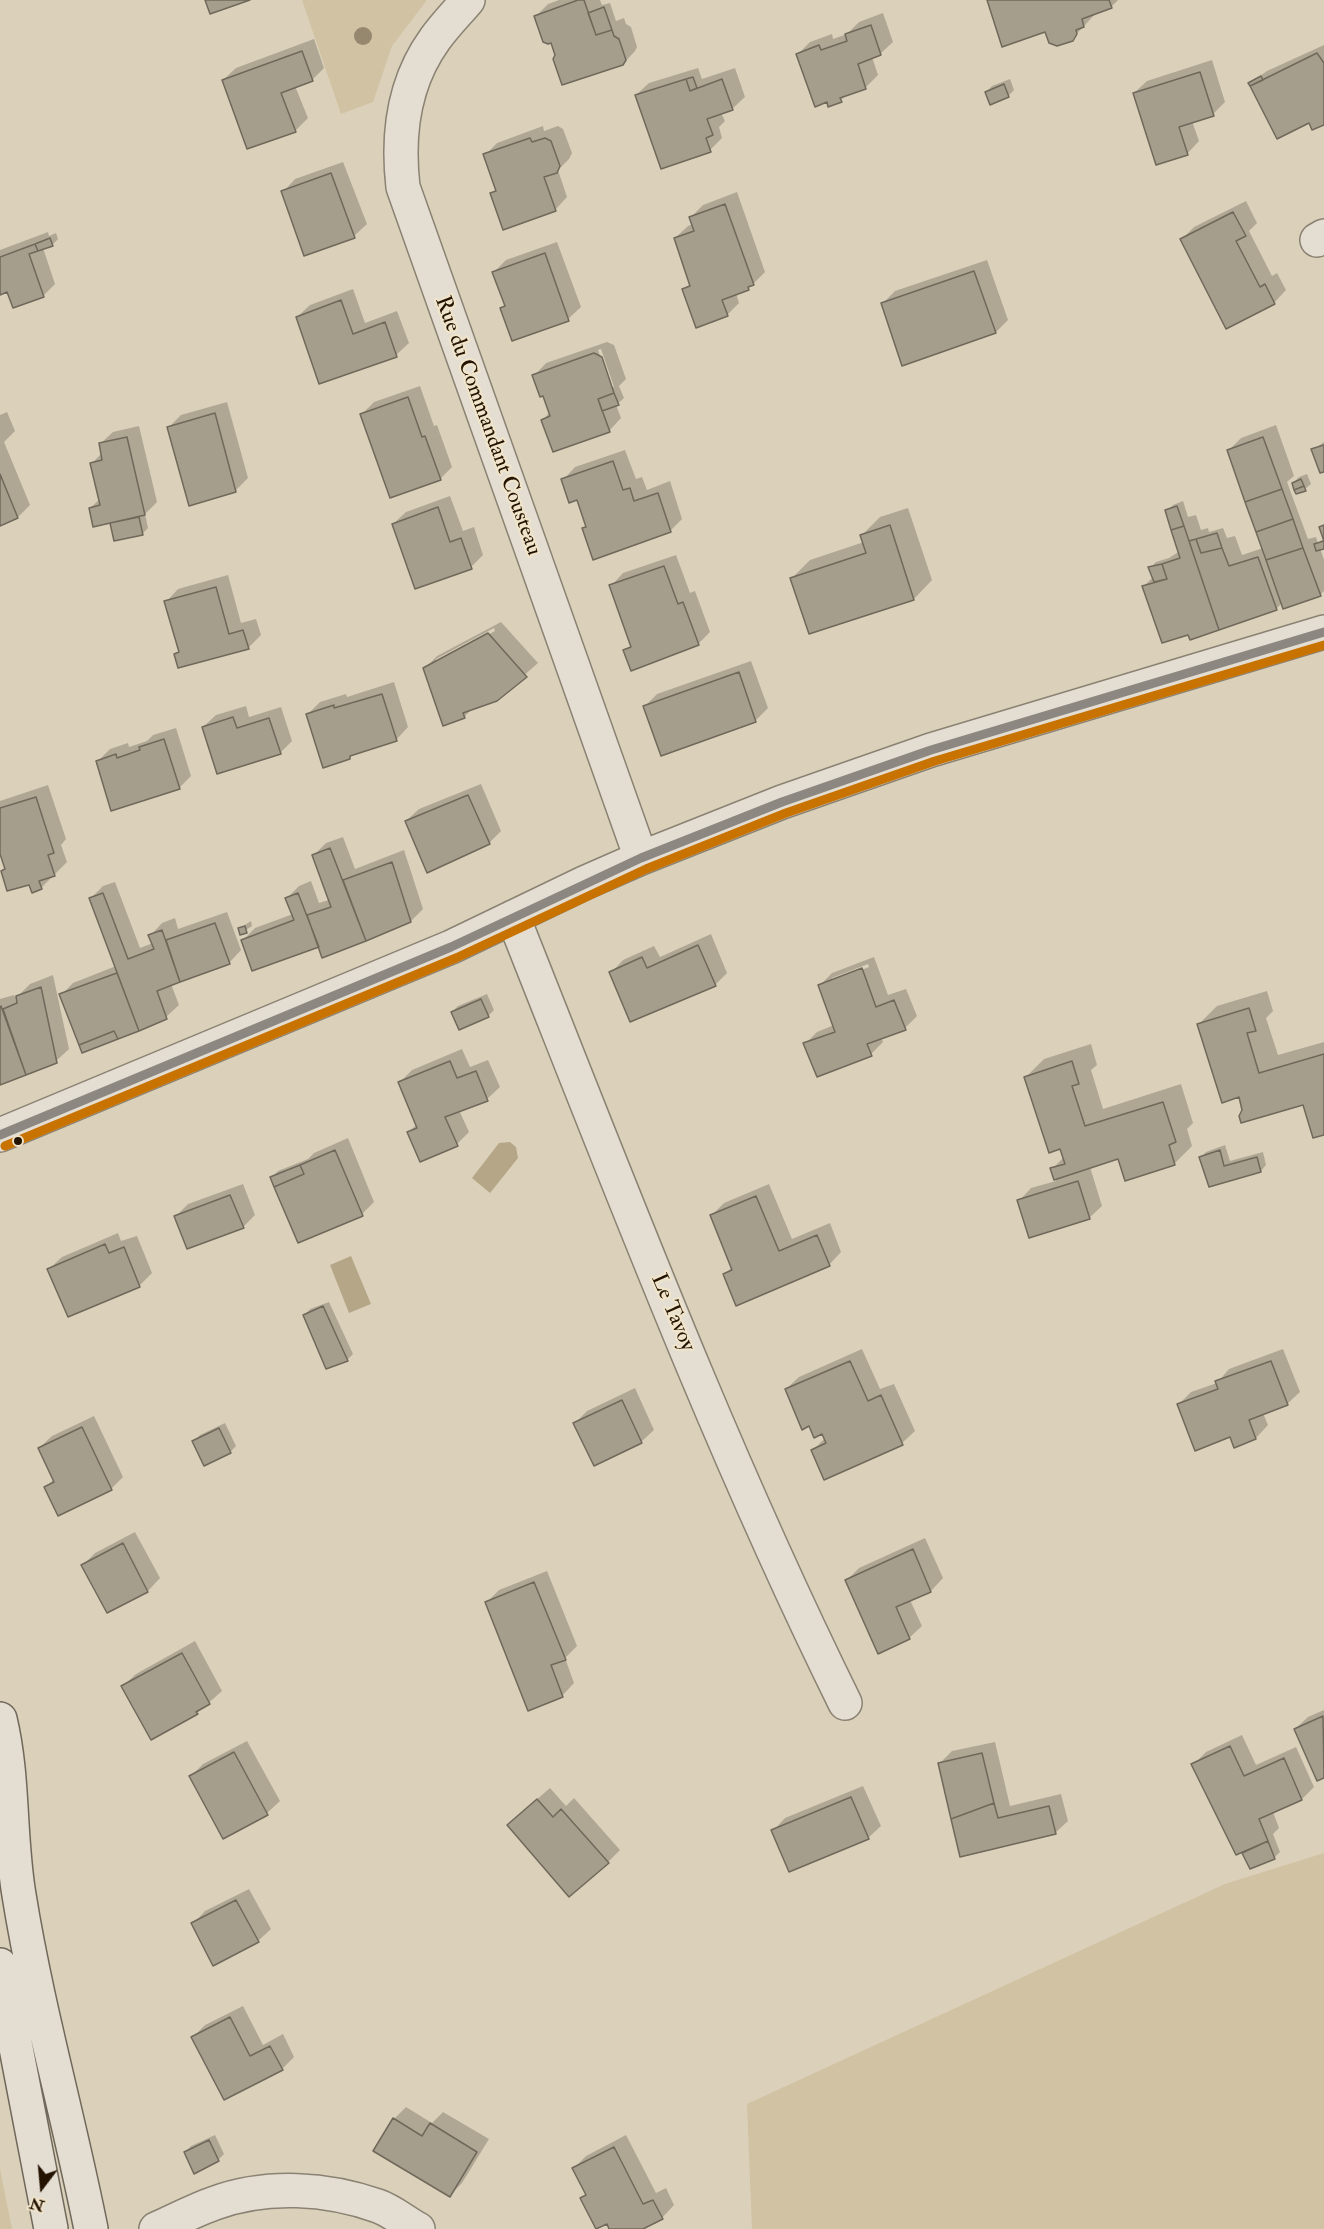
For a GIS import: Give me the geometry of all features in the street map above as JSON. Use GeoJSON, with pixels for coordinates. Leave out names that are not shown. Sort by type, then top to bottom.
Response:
{"type":"FeatureCollection","features":[{"type":"Feature","properties":{"kind":"street","name":"Rue du Commandant Cousteau"},"geometry":{"type":"LineString","coordinates":[[468,0],[434,40],[410,86],[401,138],[404,187],[641,858]]}},
{"type":"Feature","properties":{"kind":"street"},"geometry":{"type":"LineString","coordinates":[[0,1135],[451,947],[641,858],[782,802],[931,750],[1324,632]]}},
{"type":"Feature","properties":{"kind":"street","name":"Le Tavoy"},"geometry":{"type":"LineString","coordinates":[[513,917],[635,1225],[734,1464],[845,1703]]}},
{"type":"Feature","properties":{"kind":"street"},"geometry":{"type":"LineString","coordinates":[[0,1719],[10,1778],[15,1858],[24,1924],[91,2229]]}},
{"type":"Feature","properties":{"kind":"street"},"geometry":{"type":"LineString","coordinates":[[0,1965],[51,2229]]}},
{"type":"Feature","properties":{"kind":"street"},"geometry":{"type":"LineString","coordinates":[[156,2229],[216,2202],[257,2193],[294,2190],[338,2195],[380,2207],[418,2229]]}},
{"type":"Feature","properties":{"kind":"shaded area"},"geometry":{"type":"Polygon","coordinates":[[[302,0],[427,0],[392,46],[373,102],[341,114],[302,0]]]}},
{"type":"Feature","properties":{"kind":"shaded area"},"geometry":{"type":"Polygon","coordinates":[[[510,1142],[516,1147],[518,1158],[490,1193],[472,1178],[499,1143],[510,1142]]]}},
{"type":"Feature","properties":{"kind":"shaded area"},"geometry":{"type":"Polygon","coordinates":[[[351,1256],[371,1304],[349,1313],[330,1265],[351,1256]]]}},
{"type":"Feature","properties":{"kind":"shaded area"},"geometry":{"type":"Polygon","coordinates":[[[1324,1853],[1324,2229],[752,2229],[747,2104],[1225,1884],[1324,1853]]]}},
{"type":"Feature","properties":{"kind":"shaded area"},"geometry":{"type":"Polygon","coordinates":[[[0,2169],[12,2229],[0,2229],[0,2169]]]}},
{"type":"Feature","properties":{"kind":"building"},"geometry":{"type":"Polygon","coordinates":[[[205,0],[250,0],[210,14],[205,0]]]}},
{"type":"Feature","properties":{"kind":"building"},"geometry":{"type":"Polygon","coordinates":[[[578,0],[584,0],[596,35],[612,30],[614,36],[619,39],[626,60],[623,65],[562,85],[553,59],[555,55],[551,43],[543,42],[534,16],[578,0]]]}},
{"type":"Feature","properties":{"kind":"building"},"geometry":{"type":"Polygon","coordinates":[[[987,0],[1109,0],[1112,8],[1082,19],[1084,27],[1076,30],[1077,34],[1073,41],[1057,46],[1049,43],[1045,32],[1002,47],[987,0]]]}},
{"type":"Feature","properties":{"kind":"building"},"geometry":{"type":"Polygon","coordinates":[[[604,7],[612,30],[596,35],[588,13],[604,7]]]}},
{"type":"Feature","properties":{"kind":"building"},"geometry":{"type":"Polygon","coordinates":[[[871,25],[881,55],[858,64],[866,89],[840,98],[842,102],[828,107],[827,102],[815,107],[796,54],[819,45],[821,50],[847,41],[845,34],[871,25]]]}},
{"type":"Feature","properties":{"kind":"building"},"geometry":{"type":"Polygon","coordinates":[[[302,51],[313,81],[281,93],[296,132],[247,149],[222,80],[302,51]]]}},
{"type":"Feature","properties":{"kind":"building"},"geometry":{"type":"Polygon","coordinates":[[[1317,53],[1324,63],[1324,125],[1312,130],[1309,123],[1277,139],[1250,86],[1317,53]]]}},
{"type":"Feature","properties":{"kind":"building"},"geometry":{"type":"Polygon","coordinates":[[[1200,72],[1214,116],[1179,127],[1188,155],[1156,165],[1133,93],[1200,72]]]}},
{"type":"Feature","properties":{"kind":"building"},"geometry":{"type":"Polygon","coordinates":[[[1261,76],[1263,80],[1250,86],[1248,83],[1261,76]]]}},
{"type":"Feature","properties":{"kind":"building"},"geometry":{"type":"Polygon","coordinates":[[[693,77],[697,88],[690,91],[686,79],[693,77]]]}},
{"type":"Feature","properties":{"kind":"building"},"geometry":{"type":"Polygon","coordinates":[[[686,79],[690,91],[722,79],[733,110],[707,119],[713,135],[706,138],[711,152],[661,169],[635,95],[686,79]]]}},
{"type":"Feature","properties":{"kind":"building"},"geometry":{"type":"Polygon","coordinates":[[[1004,84],[1009,97],[990,105],[985,92],[1004,84]]]}},
{"type":"Feature","properties":{"kind":"building"},"geometry":{"type":"Polygon","coordinates":[[[530,138],[532,142],[545,138],[551,141],[560,166],[557,173],[544,177],[556,211],[503,230],[490,193],[496,191],[483,154],[530,138]]]}},
{"type":"Feature","properties":{"kind":"building"},"geometry":{"type":"Polygon","coordinates":[[[331,173],[355,238],[304,256],[281,191],[331,173]]]}},
{"type":"Feature","properties":{"kind":"building"},"geometry":{"type":"Polygon","coordinates":[[[725,204],[754,285],[748,287],[749,290],[722,300],[728,316],[696,328],[682,289],[690,286],[674,238],[694,231],[689,217],[725,204]]]}},
{"type":"Feature","properties":{"kind":"building"},"geometry":{"type":"Polygon","coordinates":[[[1233,212],[1246,236],[1236,241],[1260,287],[1265,284],[1275,304],[1226,329],[1180,239],[1233,212]]]}},
{"type":"Feature","properties":{"kind":"building"},"geometry":{"type":"Polygon","coordinates":[[[50,238],[53,246],[38,251],[35,244],[50,238]]]}},
{"type":"Feature","properties":{"kind":"building"},"geometry":{"type":"Polygon","coordinates":[[[35,244],[38,251],[29,254],[44,297],[13,308],[7,292],[0,295],[0,257],[35,244]]]}},
{"type":"Feature","properties":{"kind":"building"},"geometry":{"type":"Polygon","coordinates":[[[545,253],[569,321],[512,341],[500,308],[505,306],[492,272],[545,253]]]}},
{"type":"Feature","properties":{"kind":"building"},"geometry":{"type":"Polygon","coordinates":[[[974,271],[996,333],[902,366],[881,303],[974,271]]]}},
{"type":"Feature","properties":{"kind":"building"},"geometry":{"type":"Polygon","coordinates":[[[341,300],[353,334],[385,322],[397,357],[319,384],[296,317],[341,300]]]}},
{"type":"Feature","properties":{"kind":"building"},"geometry":{"type":"Polygon","coordinates":[[[594,353],[602,357],[614,393],[598,399],[610,432],[553,452],[541,420],[550,416],[532,375],[594,353]]]}},
{"type":"Feature","properties":{"kind":"building"},"geometry":{"type":"Polygon","coordinates":[[[614,393],[619,405],[602,411],[598,399],[614,393]]]}},
{"type":"Feature","properties":{"kind":"building"},"geometry":{"type":"Polygon","coordinates":[[[408,397],[441,480],[390,498],[360,414],[408,397]]]}},
{"type":"Feature","properties":{"kind":"building"},"geometry":{"type":"Polygon","coordinates":[[[215,413],[236,492],[189,506],[167,427],[215,413]]]}},
{"type":"Feature","properties":{"kind":"building"},"geometry":{"type":"Polygon","coordinates":[[[127,437],[145,515],[93,527],[89,508],[100,505],[90,463],[102,460],[99,443],[127,437]]]}},
{"type":"Feature","properties":{"kind":"building"},"geometry":{"type":"Polygon","coordinates":[[[1263,437],[1282,489],[1245,502],[1227,450],[1263,437]]]}},
{"type":"Feature","properties":{"kind":"building"},"geometry":{"type":"Polygon","coordinates":[[[1324,445],[1324,472],[1320,473],[1311,449],[1324,445]]]}},
{"type":"Feature","properties":{"kind":"building"},"geometry":{"type":"Polygon","coordinates":[[[613,461],[623,490],[630,488],[634,501],[658,493],[671,532],[593,560],[582,528],[586,527],[577,500],[569,503],[561,479],[613,461]]]}},
{"type":"Feature","properties":{"kind":"building"},"geometry":{"type":"Polygon","coordinates":[[[0,474],[18,518],[0,526],[0,474]]]}},
{"type":"Feature","properties":{"kind":"building"},"geometry":{"type":"Polygon","coordinates":[[[1301,479],[1304,486],[1294,490],[1292,483],[1301,479]]]}},
{"type":"Feature","properties":{"kind":"building"},"geometry":{"type":"Polygon","coordinates":[[[1304,486],[1306,491],[1296,494],[1294,490],[1304,486]]]}},
{"type":"Feature","properties":{"kind":"building"},"geometry":{"type":"Polygon","coordinates":[[[1282,489],[1293,519],[1256,532],[1245,502],[1282,489]]]}},
{"type":"Feature","properties":{"kind":"building"},"geometry":{"type":"Polygon","coordinates":[[[1177,506],[1184,526],[1171,530],[1165,510],[1177,506]]]}},
{"type":"Feature","properties":{"kind":"building"},"geometry":{"type":"Polygon","coordinates":[[[438,507],[450,542],[461,538],[472,569],[415,589],[392,524],[438,507]]]}},
{"type":"Feature","properties":{"kind":"building"},"geometry":{"type":"Polygon","coordinates":[[[139,517],[143,535],[114,541],[110,523],[139,517]]]}},
{"type":"Feature","properties":{"kind":"building"},"geometry":{"type":"Polygon","coordinates":[[[1293,519],[1303,548],[1266,560],[1256,532],[1293,519]]]}},
{"type":"Feature","properties":{"kind":"building"},"geometry":{"type":"Polygon","coordinates":[[[890,525],[914,600],[809,634],[790,578],[866,553],[860,535],[890,525]]]}},
{"type":"Feature","properties":{"kind":"building"},"geometry":{"type":"Polygon","coordinates":[[[1324,525],[1324,541],[1319,527],[1324,525]]]}},
{"type":"Feature","properties":{"kind":"building"},"geometry":{"type":"Polygon","coordinates":[[[1184,526],[1219,630],[1190,640],[1188,635],[1162,643],[1142,586],[1167,579],[1162,564],[1180,558],[1171,530],[1184,526]]]}},
{"type":"Feature","properties":{"kind":"building"},"geometry":{"type":"Polygon","coordinates":[[[1217,533],[1222,548],[1201,553],[1196,539],[1217,533]]]}},
{"type":"Feature","properties":{"kind":"building"},"geometry":{"type":"Polygon","coordinates":[[[1196,539],[1201,553],[1222,548],[1229,566],[1258,557],[1277,610],[1219,630],[1189,541],[1196,539]]]}},
{"type":"Feature","properties":{"kind":"building"},"geometry":{"type":"Polygon","coordinates":[[[1324,541],[1324,549],[1316,551],[1314,544],[1324,541]]]}},
{"type":"Feature","properties":{"kind":"building"},"geometry":{"type":"Polygon","coordinates":[[[1303,548],[1321,596],[1283,609],[1266,560],[1303,548]]]}},
{"type":"Feature","properties":{"kind":"building"},"geometry":{"type":"Polygon","coordinates":[[[1162,564],[1167,579],[1154,582],[1148,567],[1162,564]]]}},
{"type":"Feature","properties":{"kind":"building"},"geometry":{"type":"Polygon","coordinates":[[[664,566],[678,604],[683,602],[699,645],[631,671],[623,650],[631,647],[609,585],[664,566]]]}},
{"type":"Feature","properties":{"kind":"building"},"geometry":{"type":"Polygon","coordinates":[[[216,587],[229,634],[243,630],[249,649],[178,668],[174,654],[179,652],[164,601],[216,587]]]}},
{"type":"Feature","properties":{"kind":"building"},"geometry":{"type":"Polygon","coordinates":[[[488,633],[527,677],[497,701],[463,713],[465,718],[443,726],[423,668],[488,633]]]}},
{"type":"Feature","properties":{"kind":"building"},"geometry":{"type":"Polygon","coordinates":[[[739,672],[756,722],[661,756],[643,706],[739,672]]]}},
{"type":"Feature","properties":{"kind":"building"},"geometry":{"type":"Polygon","coordinates":[[[382,694],[397,741],[350,756],[350,759],[323,768],[306,714],[382,694]]]}},
{"type":"Feature","properties":{"kind":"building"},"geometry":{"type":"Polygon","coordinates":[[[233,717],[237,728],[269,718],[281,754],[217,774],[202,727],[233,717]]]}},
{"type":"Feature","properties":{"kind":"building"},"geometry":{"type":"Polygon","coordinates":[[[164,739],[180,789],[111,811],[96,761],[116,754],[117,758],[140,750],[139,747],[164,739]]]}},
{"type":"Feature","properties":{"kind":"building"},"geometry":{"type":"Polygon","coordinates":[[[468,795],[490,844],[427,873],[405,821],[468,795]]]}},
{"type":"Feature","properties":{"kind":"building"},"geometry":{"type":"Polygon","coordinates":[[[36,797],[54,853],[48,855],[55,876],[39,881],[42,889],[32,893],[29,885],[7,891],[1,871],[5,869],[0,854],[0,808],[36,797]]]}},
{"type":"Feature","properties":{"kind":"building"},"geometry":{"type":"Polygon","coordinates":[[[330,848],[366,941],[322,958],[307,915],[331,907],[312,855],[330,848]]]}},
{"type":"Feature","properties":{"kind":"building"},"geometry":{"type":"Polygon","coordinates":[[[392,862],[411,922],[366,941],[343,880],[392,862]]]}},
{"type":"Feature","properties":{"kind":"building"},"geometry":{"type":"Polygon","coordinates":[[[103,893],[128,959],[154,949],[148,935],[162,930],[180,982],[157,991],[167,1019],[139,1031],[89,898],[103,893]]]}},
{"type":"Feature","properties":{"kind":"building"},"geometry":{"type":"Polygon","coordinates":[[[298,893],[319,947],[252,971],[241,940],[294,920],[285,898],[298,893]]]}},
{"type":"Feature","properties":{"kind":"building"},"geometry":{"type":"Polygon","coordinates":[[[215,923],[230,964],[180,982],[166,940],[215,923]]]}},
{"type":"Feature","properties":{"kind":"building"},"geometry":{"type":"Polygon","coordinates":[[[245,926],[247,933],[240,935],[238,928],[245,926]]]}},
{"type":"Feature","properties":{"kind":"building"},"geometry":{"type":"Polygon","coordinates":[[[698,945],[716,986],[630,1022],[609,972],[642,957],[647,968],[698,945]]]}},
{"type":"Feature","properties":{"kind":"building"},"geometry":{"type":"Polygon","coordinates":[[[862,968],[876,1007],[894,1000],[906,1030],[867,1044],[872,1056],[817,1077],[803,1043],[835,1032],[818,985],[862,968]]]}},
{"type":"Feature","properties":{"kind":"building"},"geometry":{"type":"Polygon","coordinates":[[[117,973],[139,1031],[118,1039],[114,1031],[79,1045],[59,994],[117,973]]]}},
{"type":"Feature","properties":{"kind":"building"},"geometry":{"type":"Polygon","coordinates":[[[41,987],[57,1063],[26,1075],[3,1009],[17,1003],[16,996],[41,987]]]}},
{"type":"Feature","properties":{"kind":"building"},"geometry":{"type":"Polygon","coordinates":[[[481,999],[489,1017],[459,1030],[451,1012],[481,999]]]}},
{"type":"Feature","properties":{"kind":"building"},"geometry":{"type":"Polygon","coordinates":[[[0,1007],[26,1075],[0,1085],[0,1007]]]}},
{"type":"Feature","properties":{"kind":"building"},"geometry":{"type":"Polygon","coordinates":[[[1249,1008],[1256,1031],[1247,1033],[1259,1073],[1324,1054],[1324,1135],[1313,1138],[1303,1105],[1241,1123],[1239,1116],[1242,1110],[1239,1097],[1222,1103],[1197,1024],[1249,1008]]]}},
{"type":"Feature","properties":{"kind":"building"},"geometry":{"type":"Polygon","coordinates":[[[114,1031],[118,1039],[82,1053],[79,1045],[114,1031]]]}},
{"type":"Feature","properties":{"kind":"building"},"geometry":{"type":"Polygon","coordinates":[[[450,1061],[457,1078],[476,1071],[488,1101],[445,1117],[458,1146],[420,1162],[407,1132],[417,1128],[398,1082],[450,1061]]]}},
{"type":"Feature","properties":{"kind":"building"},"geometry":{"type":"Polygon","coordinates":[[[1072,1061],[1079,1084],[1072,1086],[1085,1126],[1163,1102],[1176,1142],[1169,1145],[1175,1165],[1125,1181],[1118,1159],[1054,1180],[1050,1168],[1065,1164],[1060,1149],[1049,1153],[1024,1077],[1072,1061]]]}},
{"type":"Feature","properties":{"kind":"building"},"geometry":{"type":"Polygon","coordinates":[[[335,1150],[363,1216],[298,1243],[274,1187],[304,1174],[300,1165],[335,1150]]]}},
{"type":"Feature","properties":{"kind":"building"},"geometry":{"type":"Polygon","coordinates":[[[1220,1150],[1224,1166],[1257,1157],[1261,1172],[1209,1187],[1199,1157],[1220,1150]]]}},
{"type":"Feature","properties":{"kind":"building"},"geometry":{"type":"Polygon","coordinates":[[[300,1165],[304,1174],[274,1187],[270,1177],[300,1165]]]}},
{"type":"Feature","properties":{"kind":"building"},"geometry":{"type":"Polygon","coordinates":[[[1078,1181],[1090,1219],[1029,1238],[1017,1200],[1078,1181]]]}},
{"type":"Feature","properties":{"kind":"building"},"geometry":{"type":"Polygon","coordinates":[[[230,1195],[244,1228],[187,1249],[174,1216],[230,1195]]]}},
{"type":"Feature","properties":{"kind":"building"},"geometry":{"type":"Polygon","coordinates":[[[756,1196],[779,1251],[817,1235],[830,1266],[736,1306],[723,1274],[732,1270],[710,1215],[756,1196]]]}},
{"type":"Feature","properties":{"kind":"building"},"geometry":{"type":"Polygon","coordinates":[[[105,1244],[109,1253],[124,1247],[140,1287],[68,1317],[47,1269],[105,1244]]]}},
{"type":"Feature","properties":{"kind":"building"},"geometry":{"type":"Polygon","coordinates":[[[323,1306],[348,1361],[326,1369],[303,1315],[323,1306]]]}},
{"type":"Feature","properties":{"kind":"building"},"geometry":{"type":"Polygon","coordinates":[[[850,1361],[868,1401],[881,1395],[903,1445],[824,1480],[811,1450],[826,1443],[822,1434],[814,1438],[809,1426],[802,1430],[785,1389],[850,1361]]]}},
{"type":"Feature","properties":{"kind":"building"},"geometry":{"type":"Polygon","coordinates":[[[1271,1361],[1288,1405],[1249,1420],[1256,1439],[1234,1448],[1230,1437],[1195,1451],[1177,1404],[1218,1389],[1215,1381],[1271,1361]]]}},
{"type":"Feature","properties":{"kind":"building"},"geometry":{"type":"Polygon","coordinates":[[[622,1400],[642,1443],[594,1466],[573,1423],[622,1400]]]}},
{"type":"Feature","properties":{"kind":"building"},"geometry":{"type":"Polygon","coordinates":[[[82,1427],[112,1490],[58,1516],[44,1487],[54,1482],[38,1448],[82,1427]]]}},
{"type":"Feature","properties":{"kind":"building"},"geometry":{"type":"Polygon","coordinates":[[[219,1428],[231,1453],[204,1466],[192,1441],[219,1428]]]}},
{"type":"Feature","properties":{"kind":"building"},"geometry":{"type":"Polygon","coordinates":[[[123,1543],[148,1592],[107,1613],[81,1565],[123,1543]]]}},
{"type":"Feature","properties":{"kind":"building"},"geometry":{"type":"Polygon","coordinates":[[[913,1549],[931,1592],[896,1607],[910,1639],[878,1654],[845,1580],[913,1549]]]}},
{"type":"Feature","properties":{"kind":"building"},"geometry":{"type":"Polygon","coordinates":[[[534,1582],[566,1660],[551,1665],[563,1697],[528,1711],[485,1602],[534,1582]]]}},
{"type":"Feature","properties":{"kind":"building"},"geometry":{"type":"Polygon","coordinates":[[[182,1653],[210,1704],[196,1712],[198,1714],[151,1740],[121,1686],[182,1653]]]}},
{"type":"Feature","properties":{"kind":"building"},"geometry":{"type":"Polygon","coordinates":[[[1323,1716],[1324,1778],[1317,1781],[1294,1729],[1323,1716]]]}},
{"type":"Feature","properties":{"kind":"building"},"geometry":{"type":"Polygon","coordinates":[[[1230,1746],[1244,1776],[1284,1758],[1302,1800],[1259,1819],[1268,1841],[1236,1855],[1191,1764],[1230,1746]]]}},
{"type":"Feature","properties":{"kind":"building"},"geometry":{"type":"Polygon","coordinates":[[[234,1752],[268,1815],[223,1839],[189,1776],[234,1752]]]}},
{"type":"Feature","properties":{"kind":"building"},"geometry":{"type":"Polygon","coordinates":[[[982,1753],[994,1803],[951,1819],[938,1763],[982,1753]]]}},
{"type":"Feature","properties":{"kind":"building"},"geometry":{"type":"Polygon","coordinates":[[[851,1797],[869,1839],[789,1872],[771,1830],[851,1797]]]}},
{"type":"Feature","properties":{"kind":"building"},"geometry":{"type":"Polygon","coordinates":[[[537,1799],[553,1817],[561,1809],[609,1863],[569,1897],[507,1825],[537,1799]]]}},
{"type":"Feature","properties":{"kind":"building"},"geometry":{"type":"Polygon","coordinates":[[[994,1803],[998,1818],[1049,1806],[1056,1834],[960,1857],[951,1819],[994,1803]]]}},
{"type":"Feature","properties":{"kind":"building"},"geometry":{"type":"Polygon","coordinates":[[[1268,1841],[1275,1859],[1250,1869],[1242,1853],[1268,1841]]]}},
{"type":"Feature","properties":{"kind":"building"},"geometry":{"type":"Polygon","coordinates":[[[236,1900],[259,1942],[213,1966],[191,1923],[236,1900]]]}},
{"type":"Feature","properties":{"kind":"building"},"geometry":{"type":"Polygon","coordinates":[[[230,2017],[250,2056],[270,2046],[283,2070],[224,2100],[191,2037],[230,2017]]]}},
{"type":"Feature","properties":{"kind":"building"},"geometry":{"type":"Polygon","coordinates":[[[393,2118],[422,2136],[430,2123],[477,2152],[450,2197],[373,2151],[393,2118]]]}},
{"type":"Feature","properties":{"kind":"building"},"geometry":{"type":"Polygon","coordinates":[[[209,2140],[219,2161],[194,2174],[184,2152],[209,2140]]]}},
{"type":"Feature","properties":{"kind":"building"},"geometry":{"type":"Polygon","coordinates":[[[614,2147],[643,2204],[653,2200],[663,2219],[643,2229],[609,2229],[607,2224],[596,2229],[580,2198],[586,2195],[572,2168],[614,2147]]]}},
{"type":"Feature","properties":{"kind":"transit line"},"geometry":{"type":"LineString","coordinates":[[0,1135],[451,947],[641,858],[782,802],[931,750],[1324,632]]}},
{"type":"Feature","properties":{"kind":"transit line"},"geometry":{"type":"LineString","coordinates":[[5,1146],[456,958],[646,869],[786,813],[935,761],[1324,645]]}}]}
